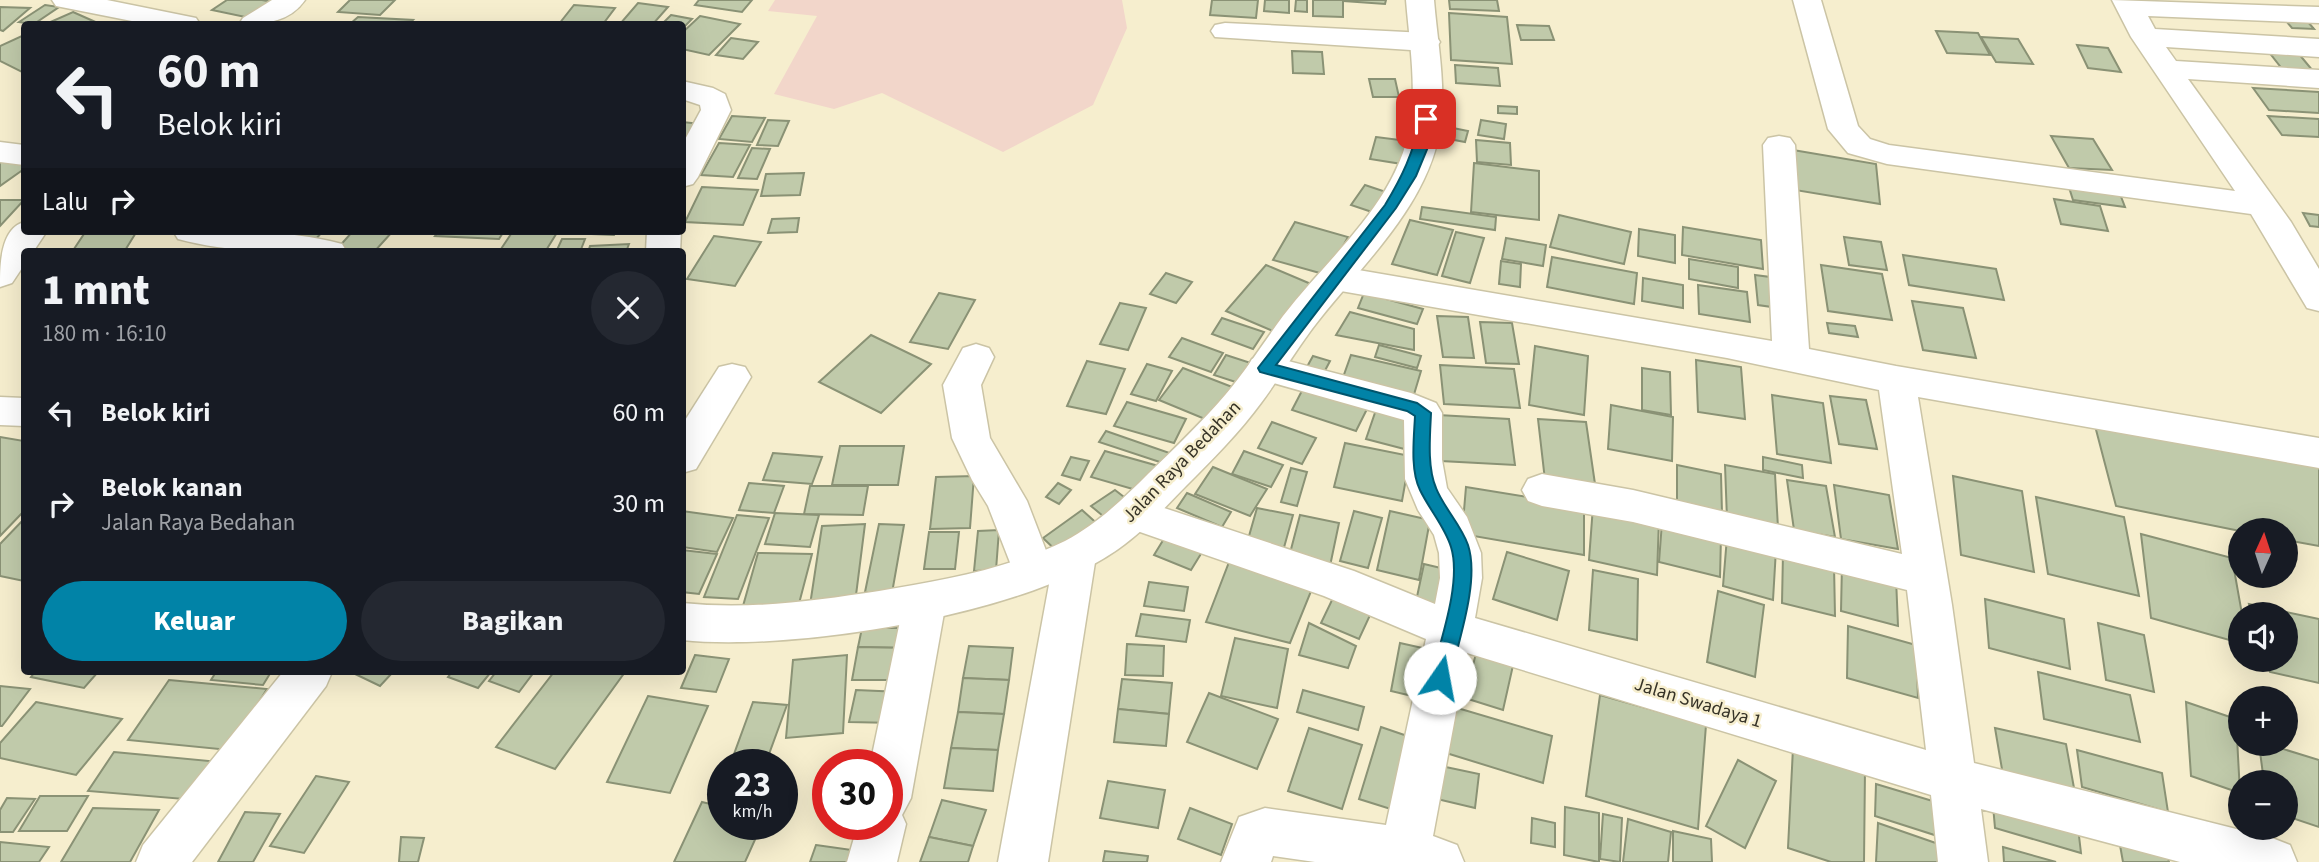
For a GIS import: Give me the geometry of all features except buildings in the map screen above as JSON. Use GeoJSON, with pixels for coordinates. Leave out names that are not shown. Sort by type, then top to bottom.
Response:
{"type":"FeatureCollection","features":[{"type":"Feature","properties":{"kind":"street"},"geometry":{"type":"LineString","coordinates":[[66,0],[171,21]]}},
{"type":"Feature","properties":{"kind":"street"},"geometry":{"type":"LineString","coordinates":[[258,21],[291,0]]}},
{"type":"Feature","properties":{"kind":"street","name":"Jalan Raya Bedahan"},"geometry":{"type":"LineString","coordinates":[[686,622],[715,626],[768,626],[925,602],[1075,556],[1114,531],[1134,514],[1240,403],[1390,208],[1409,176],[1421,147],[1426,119],[1426,42],[1420,0]]}},
{"type":"Feature","properties":{"kind":"street"},"geometry":{"type":"LineString","coordinates":[[1807,0],[1843,129],[1860,146],[1887,154],[1995,170],[2261,205]]}},
{"type":"Feature","properties":{"kind":"street"},"geometry":{"type":"LineString","coordinates":[[2128,4],[2145,37],[2293,252],[2319,299]]}},
{"type":"Feature","properties":{"kind":"street"},"geometry":{"type":"LineString","coordinates":[[2128,4],[2319,15]]}},
{"type":"Feature","properties":{"kind":"street"},"geometry":{"type":"LineString","coordinates":[[1224,31],[1426,42]]}},
{"type":"Feature","properties":{"kind":"street"},"geometry":{"type":"LineString","coordinates":[[2145,37],[2319,48]]}},
{"type":"Feature","properties":{"kind":"street"},"geometry":{"type":"LineString","coordinates":[[2167,69],[2319,79]]}},
{"type":"Feature","properties":{"kind":"street"},"geometry":{"type":"LineString","coordinates":[[686,91],[714,100],[716,110],[686,169]]}},
{"type":"Feature","properties":{"kind":"street"},"geometry":{"type":"LineString","coordinates":[[1779,145],[1791,358]]}},
{"type":"Feature","properties":{"kind":"street"},"geometry":{"type":"LineString","coordinates":[[0,152],[21,155]]}},
{"type":"Feature","properties":{"kind":"street"},"geometry":{"type":"LineString","coordinates":[[0,275],[27,235]]}},
{"type":"Feature","properties":{"kind":"street"},"geometry":{"type":"LineString","coordinates":[[217,235],[303,248]]}},
{"type":"Feature","properties":{"kind":"street"},"geometry":{"type":"LineString","coordinates":[[1335,278],[1791,358],[1896,380],[2319,453]]}},
{"type":"Feature","properties":{"kind":"street"},"geometry":{"type":"LineString","coordinates":[[976,357],[962,385],[971,438],[986,469],[1007,501],[1033,571]]}},
{"type":"Feature","properties":{"kind":"street"},"geometry":{"type":"LineString","coordinates":[[1246,862],[1256,834],[1265,831],[1422,857],[1450,629],[1459,598],[1462,571],[1460,546],[1426,487],[1421,444],[1423,413],[1411,407],[1265,368]]}},
{"type":"Feature","properties":{"kind":"street"},"geometry":{"type":"LineString","coordinates":[[686,452],[732,377]]}},
{"type":"Feature","properties":{"kind":"street"},"geometry":{"type":"LineString","coordinates":[[1896,380],[1954,780],[1963,862]]}},
{"type":"Feature","properties":{"kind":"street"},"geometry":{"type":"LineString","coordinates":[[0,411],[21,412]]}},
{"type":"Feature","properties":{"kind":"street"},"geometry":{"type":"LineString","coordinates":[[1542,490],[1633,506],[1925,577]]}},
{"type":"Feature","properties":{"kind":"street","name":"Jalan Swadaya 1"},"geometry":{"type":"LineString","coordinates":[[1134,514],[1339,583],[1450,629],[1954,780],[2272,862]]}},
{"type":"Feature","properties":{"kind":"street"},"geometry":{"type":"LineString","coordinates":[[1023,862],[1075,556]]}},
{"type":"Feature","properties":{"kind":"street"},"geometry":{"type":"LineString","coordinates":[[897,749],[925,602]]}},
{"type":"Feature","properties":{"kind":"street"},"geometry":{"type":"LineString","coordinates":[[161,862],[308,675]]}},
{"type":"Feature","properties":{"kind":"street"},"geometry":{"type":"LineString","coordinates":[[872,862],[878,840]]}},
{"type":"Feature","properties":{"kind":"shaded area"},"geometry":{"type":"Polygon","coordinates":[[[775,0],[1122,0],[1127,28],[1093,105],[1003,152],[882,93],[834,109],[774,94],[817,16],[768,11],[775,0]]]}},
{"type":"Feature","properties":{"kind":"route"},"geometry":{"type":"LineString","coordinates":[[1426,119],[1421,147],[1409,176],[1390,208],[1265,368],[1419,409],[1423,413],[1421,444],[1426,487],[1460,546],[1462,571],[1459,598],[1440,678]]}}]}
